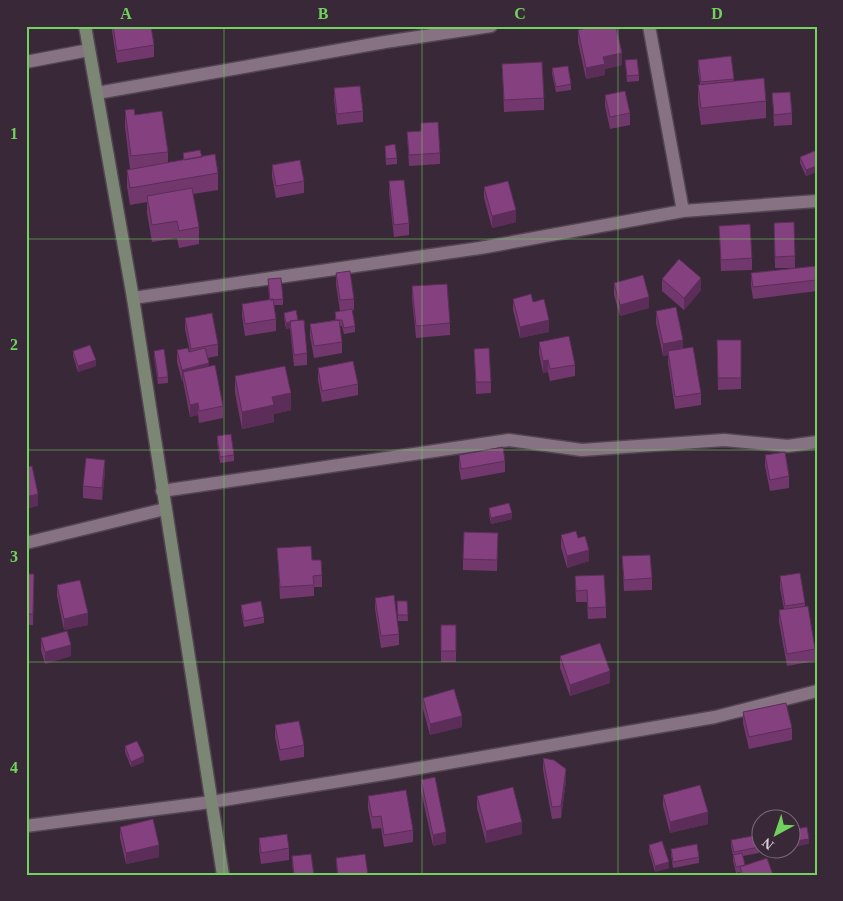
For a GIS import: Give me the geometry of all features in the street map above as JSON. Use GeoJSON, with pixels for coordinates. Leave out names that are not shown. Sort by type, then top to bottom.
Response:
{"type":"FeatureCollection","features":[{"type":"Feature","properties":{"kind":"main road"},"geometry":{"type":"LineString","coordinates":[[86,26],[133,298],[222,875]]}},
{"type":"Feature","properties":{"kind":"street"},"geometry":{"type":"LineString","coordinates":[[97,93],[385,42],[491,26]]}},
{"type":"Feature","properties":{"kind":"street"},"geometry":{"type":"LineString","coordinates":[[649,26],[683,210]]}},
{"type":"Feature","properties":{"kind":"street"},"geometry":{"type":"LineString","coordinates":[[26,62],[89,50]]}},
{"type":"Feature","properties":{"kind":"street"},"geometry":{"type":"LineString","coordinates":[[133,298],[480,248],[683,210],[817,201]]}},
{"type":"Feature","properties":{"kind":"street"},"geometry":{"type":"LineString","coordinates":[[162,491],[509,440],[582,450],[724,440],[788,446],[817,442]]}},
{"type":"Feature","properties":{"kind":"street"},"geometry":{"type":"LineString","coordinates":[[26,544],[165,509]]}},
{"type":"Feature","properties":{"kind":"street"},"geometry":{"type":"LineString","coordinates":[[26,826],[211,802],[715,717],[817,691]]}},
{"type":"Feature","properties":{"kind":"building"},"geometry":{"type":"Polygon","coordinates":[[[113,26],[151,26],[154,45],[117,51],[113,26]]]}},
{"type":"Feature","properties":{"kind":"building"},"geometry":{"type":"Polygon","coordinates":[[[594,26],[616,26],[622,53],[603,57],[605,64],[586,68],[578,30],[594,26]]]}},
{"type":"Feature","properties":{"kind":"building"},"geometry":{"type":"Polygon","coordinates":[[[731,56],[734,79],[701,82],[698,60],[731,56]]]}},
{"type":"Feature","properties":{"kind":"building"},"geometry":{"type":"Polygon","coordinates":[[[637,59],[639,75],[627,76],[625,60],[637,59]]]}},
{"type":"Feature","properties":{"kind":"building"},"geometry":{"type":"Polygon","coordinates":[[[542,62],[544,98],[504,100],[502,64],[542,62]]]}},
{"type":"Feature","properties":{"kind":"building"},"geometry":{"type":"Polygon","coordinates":[[[568,66],[571,84],[556,87],[552,68],[568,66]]]}},
{"type":"Feature","properties":{"kind":"building"},"geometry":{"type":"Polygon","coordinates":[[[764,78],[766,101],[701,108],[698,85],[764,78]]]}},
{"type":"Feature","properties":{"kind":"building"},"geometry":{"type":"Polygon","coordinates":[[[360,86],[363,111],[337,114],[334,88],[360,86]]]}},
{"type":"Feature","properties":{"kind":"building"},"geometry":{"type":"Polygon","coordinates":[[[625,91],[630,113],[610,117],[605,95],[625,91]]]}},
{"type":"Feature","properties":{"kind":"building"},"geometry":{"type":"Polygon","coordinates":[[[790,92],[792,113],[774,115],[772,93],[790,92]]]}},
{"type":"Feature","properties":{"kind":"building"},"geometry":{"type":"Polygon","coordinates":[[[134,109],[135,115],[162,111],[168,152],[131,156],[125,110],[134,109]]]}},
{"type":"Feature","properties":{"kind":"building"},"geometry":{"type":"Polygon","coordinates":[[[438,122],[440,153],[409,155],[407,132],[421,131],[421,123],[438,122]]]}},
{"type":"Feature","properties":{"kind":"building"},"geometry":{"type":"Polygon","coordinates":[[[395,144],[397,158],[386,159],[385,146],[395,144]]]}},
{"type":"Feature","properties":{"kind":"building"},"geometry":{"type":"Polygon","coordinates":[[[200,150],[202,157],[184,160],[183,153],[200,150]]]}},
{"type":"Feature","properties":{"kind":"building"},"geometry":{"type":"Polygon","coordinates":[[[817,150],[817,166],[806,170],[800,157],[817,150]]]}},
{"type":"Feature","properties":{"kind":"building"},"geometry":{"type":"Polygon","coordinates":[[[215,154],[218,173],[130,188],[127,170],[215,154]]]}},
{"type":"Feature","properties":{"kind":"building"},"geometry":{"type":"Polygon","coordinates":[[[300,160],[304,181],[276,186],[272,165],[300,160]]]}},
{"type":"Feature","properties":{"kind":"building"},"geometry":{"type":"Polygon","coordinates":[[[404,180],[409,223],[394,225],[389,181],[404,180]]]}},
{"type":"Feature","properties":{"kind":"building"},"geometry":{"type":"Polygon","coordinates":[[[508,181],[516,210],[492,216],[484,187],[508,181]]]}},
{"type":"Feature","properties":{"kind":"building"},"geometry":{"type":"Polygon","coordinates":[[[192,188],[199,227],[179,231],[177,221],[152,225],[147,196],[192,188]]]}},
{"type":"Feature","properties":{"kind":"building"},"geometry":{"type":"Polygon","coordinates":[[[794,222],[795,256],[775,257],[774,223],[794,222]]]}},
{"type":"Feature","properties":{"kind":"building"},"geometry":{"type":"Polygon","coordinates":[[[750,224],[752,258],[721,260],[719,226],[750,224]]]}},
{"type":"Feature","properties":{"kind":"building"},"geometry":{"type":"Polygon","coordinates":[[[679,259],[701,278],[684,298],[662,279],[679,259]]]}},
{"type":"Feature","properties":{"kind":"building"},"geometry":{"type":"Polygon","coordinates":[[[816,266],[817,280],[753,287],[751,273],[816,266]]]}},
{"type":"Feature","properties":{"kind":"building"},"geometry":{"type":"Polygon","coordinates":[[[350,271],[354,299],[340,300],[336,273],[350,271]]]}},
{"type":"Feature","properties":{"kind":"building"},"geometry":{"type":"Polygon","coordinates":[[[643,275],[649,297],[620,305],[614,283],[643,275]]]}},
{"type":"Feature","properties":{"kind":"building"},"geometry":{"type":"Polygon","coordinates":[[[281,278],[283,299],[270,300],[268,279],[281,278]]]}},
{"type":"Feature","properties":{"kind":"building"},"geometry":{"type":"Polygon","coordinates":[[[447,284],[450,323],[416,326],[412,286],[447,284]]]}},
{"type":"Feature","properties":{"kind":"building"},"geometry":{"type":"Polygon","coordinates":[[[531,294],[533,302],[544,299],[549,320],[520,327],[513,299],[531,294]]]}},
{"type":"Feature","properties":{"kind":"building"},"geometry":{"type":"Polygon","coordinates":[[[273,299],[276,319],[245,324],[242,304],[273,299]]]}},
{"type":"Feature","properties":{"kind":"building"},"geometry":{"type":"Polygon","coordinates":[[[676,307],[683,340],[663,344],[656,311],[676,307]]]}},
{"type":"Feature","properties":{"kind":"building"},"geometry":{"type":"Polygon","coordinates":[[[352,309],[355,326],[344,328],[342,320],[336,320],[335,312],[352,309]]]}},
{"type":"Feature","properties":{"kind":"building"},"geometry":{"type":"Polygon","coordinates":[[[296,310],[298,320],[286,323],[284,313],[296,310]]]}},
{"type":"Feature","properties":{"kind":"building"},"geometry":{"type":"Polygon","coordinates":[[[212,313],[218,344],[191,349],[185,318],[212,313]]]}},
{"type":"Feature","properties":{"kind":"building"},"geometry":{"type":"Polygon","coordinates":[[[304,320],[307,353],[294,355],[290,321],[304,320]]]}},
{"type":"Feature","properties":{"kind":"building"},"geometry":{"type":"Polygon","coordinates":[[[339,320],[342,342],[314,346],[310,324],[339,320]]]}},
{"type":"Feature","properties":{"kind":"building"},"geometry":{"type":"Polygon","coordinates":[[[569,336],[575,365],[550,369],[548,360],[543,361],[539,342],[569,336]]]}},
{"type":"Feature","properties":{"kind":"building"},"geometry":{"type":"Polygon","coordinates":[[[717,340],[741,340],[741,378],[718,378],[717,340]]]}},
{"type":"Feature","properties":{"kind":"building"},"geometry":{"type":"Polygon","coordinates":[[[90,345],[96,360],[78,366],[73,351],[90,345]]]}},
{"type":"Feature","properties":{"kind":"building"},"geometry":{"type":"Polygon","coordinates":[[[693,347],[701,393],[675,397],[668,351],[693,347]]]}},
{"type":"Feature","properties":{"kind":"building"},"geometry":{"type":"Polygon","coordinates":[[[188,348],[189,352],[205,348],[209,363],[182,370],[177,350],[188,348]]]}},
{"type":"Feature","properties":{"kind":"building"},"geometry":{"type":"Polygon","coordinates":[[[489,348],[491,382],[476,382],[474,349],[489,348]]]}},
{"type":"Feature","properties":{"kind":"building"},"geometry":{"type":"Polygon","coordinates":[[[164,349],[168,377],[158,378],[154,351],[164,349]]]}},
{"type":"Feature","properties":{"kind":"building"},"geometry":{"type":"Polygon","coordinates":[[[353,361],[358,384],[322,391],[318,368],[353,361]]]}},
{"type":"Feature","properties":{"kind":"building"},"geometry":{"type":"Polygon","coordinates":[[[215,365],[223,406],[199,411],[198,403],[190,405],[183,372],[215,365]]]}},
{"type":"Feature","properties":{"kind":"building"},"geometry":{"type":"Polygon","coordinates":[[[285,366],[291,393],[272,397],[274,405],[242,412],[235,376],[285,366]]]}},
{"type":"Feature","properties":{"kind":"building"},"geometry":{"type":"Polygon","coordinates":[[[231,434],[234,455],[220,457],[217,436],[231,434]]]}},
{"type":"Feature","properties":{"kind":"building"},"geometry":{"type":"Polygon","coordinates":[[[503,447],[505,461],[461,469],[459,455],[503,447]]]}},
{"type":"Feature","properties":{"kind":"building"},"geometry":{"type":"Polygon","coordinates":[[[785,452],[789,476],[770,480],[765,455],[785,452]]]}},
{"type":"Feature","properties":{"kind":"building"},"geometry":{"type":"Polygon","coordinates":[[[86,458],[105,460],[102,488],[83,486],[86,458]]]}},
{"type":"Feature","properties":{"kind":"building"},"geometry":{"type":"Polygon","coordinates":[[[32,466],[38,494],[26,497],[26,467],[32,466]]]}},
{"type":"Feature","properties":{"kind":"building"},"geometry":{"type":"Polygon","coordinates":[[[509,503],[512,513],[491,518],[489,508],[509,503]]]}},
{"type":"Feature","properties":{"kind":"building"},"geometry":{"type":"Polygon","coordinates":[[[576,531],[578,538],[585,536],[589,550],[567,556],[561,535],[576,531]]]}},
{"type":"Feature","properties":{"kind":"building"},"geometry":{"type":"Polygon","coordinates":[[[464,532],[498,533],[497,560],[463,559],[464,532]]]}},
{"type":"Feature","properties":{"kind":"building"},"geometry":{"type":"Polygon","coordinates":[[[311,546],[312,560],[321,560],[322,575],[313,576],[314,585],[280,587],[277,548],[311,546]]]}},
{"type":"Feature","properties":{"kind":"building"},"geometry":{"type":"Polygon","coordinates":[[[650,555],[652,578],[624,580],[622,556],[650,555]]]}},
{"type":"Feature","properties":{"kind":"building"},"geometry":{"type":"Polygon","coordinates":[[[800,573],[805,603],[785,606],[780,576],[800,573]]]}},
{"type":"Feature","properties":{"kind":"building"},"geometry":{"type":"Polygon","coordinates":[[[26,574],[34,574],[33,614],[26,614],[26,574]]]}},
{"type":"Feature","properties":{"kind":"building"},"geometry":{"type":"Polygon","coordinates":[[[604,575],[606,607],[588,608],[587,590],[576,591],[575,576],[604,575]]]}},
{"type":"Feature","properties":{"kind":"building"},"geometry":{"type":"Polygon","coordinates":[[[80,580],[88,613],[64,619],[57,585],[80,580]]]}},
{"type":"Feature","properties":{"kind":"building"},"geometry":{"type":"Polygon","coordinates":[[[394,595],[399,634],[381,636],[375,598],[394,595]]]}},
{"type":"Feature","properties":{"kind":"building"},"geometry":{"type":"Polygon","coordinates":[[[261,601],[264,617],[244,621],[241,605],[261,601]]]}},
{"type":"Feature","properties":{"kind":"building"},"geometry":{"type":"Polygon","coordinates":[[[397,601],[407,601],[408,615],[398,615],[397,601]]]}},
{"type":"Feature","properties":{"kind":"building"},"geometry":{"type":"Polygon","coordinates":[[[808,606],[815,649],[787,654],[779,610],[808,606]]]}},
{"type":"Feature","properties":{"kind":"building"},"geometry":{"type":"Polygon","coordinates":[[[441,625],[456,625],[456,651],[441,651],[441,625]]]}},
{"type":"Feature","properties":{"kind":"building"},"geometry":{"type":"Polygon","coordinates":[[[67,631],[71,645],[45,652],[41,638],[67,631]]]}},
{"type":"Feature","properties":{"kind":"building"},"geometry":{"type":"Polygon","coordinates":[[[600,643],[610,671],[570,685],[560,656],[600,643]]]}},
{"type":"Feature","properties":{"kind":"building"},"geometry":{"type":"Polygon","coordinates":[[[454,689],[462,716],[430,724],[423,698],[454,689]]]}},
{"type":"Feature","properties":{"kind":"building"},"geometry":{"type":"Polygon","coordinates":[[[786,703],[792,728],[749,737],[743,712],[786,703]]]}},
{"type":"Feature","properties":{"kind":"building"},"geometry":{"type":"Polygon","coordinates":[[[299,721],[304,745],[280,750],[275,725],[299,721]]]}},
{"type":"Feature","properties":{"kind":"building"},"geometry":{"type":"Polygon","coordinates":[[[137,741],[144,756],[131,762],[125,746],[137,741]]]}},
{"type":"Feature","properties":{"kind":"building"},"geometry":{"type":"Polygon","coordinates":[[[543,758],[554,760],[566,769],[561,806],[552,807],[543,758]]]}},
{"type":"Feature","properties":{"kind":"building"},"geometry":{"type":"Polygon","coordinates":[[[435,777],[446,832],[433,835],[421,780],[435,777]]]}},
{"type":"Feature","properties":{"kind":"building"},"geometry":{"type":"Polygon","coordinates":[[[700,785],[708,812],[670,822],[663,795],[700,785]]]}},
{"type":"Feature","properties":{"kind":"building"},"geometry":{"type":"Polygon","coordinates":[[[513,787],[522,822],[486,831],[477,796],[513,787]]]}},
{"type":"Feature","properties":{"kind":"building"},"geometry":{"type":"Polygon","coordinates":[[[406,790],[413,830],[384,835],[381,816],[372,817],[368,796],[406,790]]]}},
{"type":"Feature","properties":{"kind":"building"},"geometry":{"type":"Polygon","coordinates":[[[153,819],[159,845],[126,853],[120,827],[153,819]]]}},
{"type":"Feature","properties":{"kind":"building"},"geometry":{"type":"Polygon","coordinates":[[[807,827],[809,839],[800,840],[800,828],[807,827]]]}},
{"type":"Feature","properties":{"kind":"building"},"geometry":{"type":"Polygon","coordinates":[[[287,834],[289,848],[261,853],[259,838],[287,834]]]}},
{"type":"Feature","properties":{"kind":"building"},"geometry":{"type":"Polygon","coordinates":[[[750,836],[750,849],[734,852],[731,840],[750,836]]]}},
{"type":"Feature","properties":{"kind":"building"},"geometry":{"type":"Polygon","coordinates":[[[662,841],[669,862],[655,866],[649,845],[662,841]]]}},
{"type":"Feature","properties":{"kind":"building"},"geometry":{"type":"Polygon","coordinates":[[[697,844],[699,857],[673,862],[671,849],[697,844]]]}},
{"type":"Feature","properties":{"kind":"building"},"geometry":{"type":"Polygon","coordinates":[[[742,853],[745,865],[736,867],[733,855],[742,853]]]}},
{"type":"Feature","properties":{"kind":"building"},"geometry":{"type":"Polygon","coordinates":[[[311,854],[314,875],[294,875],[292,856],[311,854]]]}},
{"type":"Feature","properties":{"kind":"building"},"geometry":{"type":"Polygon","coordinates":[[[365,854],[368,875],[338,875],[336,858],[365,854]]]}},
{"type":"Feature","properties":{"kind":"building"},"geometry":{"type":"Polygon","coordinates":[[[767,858],[773,875],[743,875],[740,867],[767,858]]]}}]}
